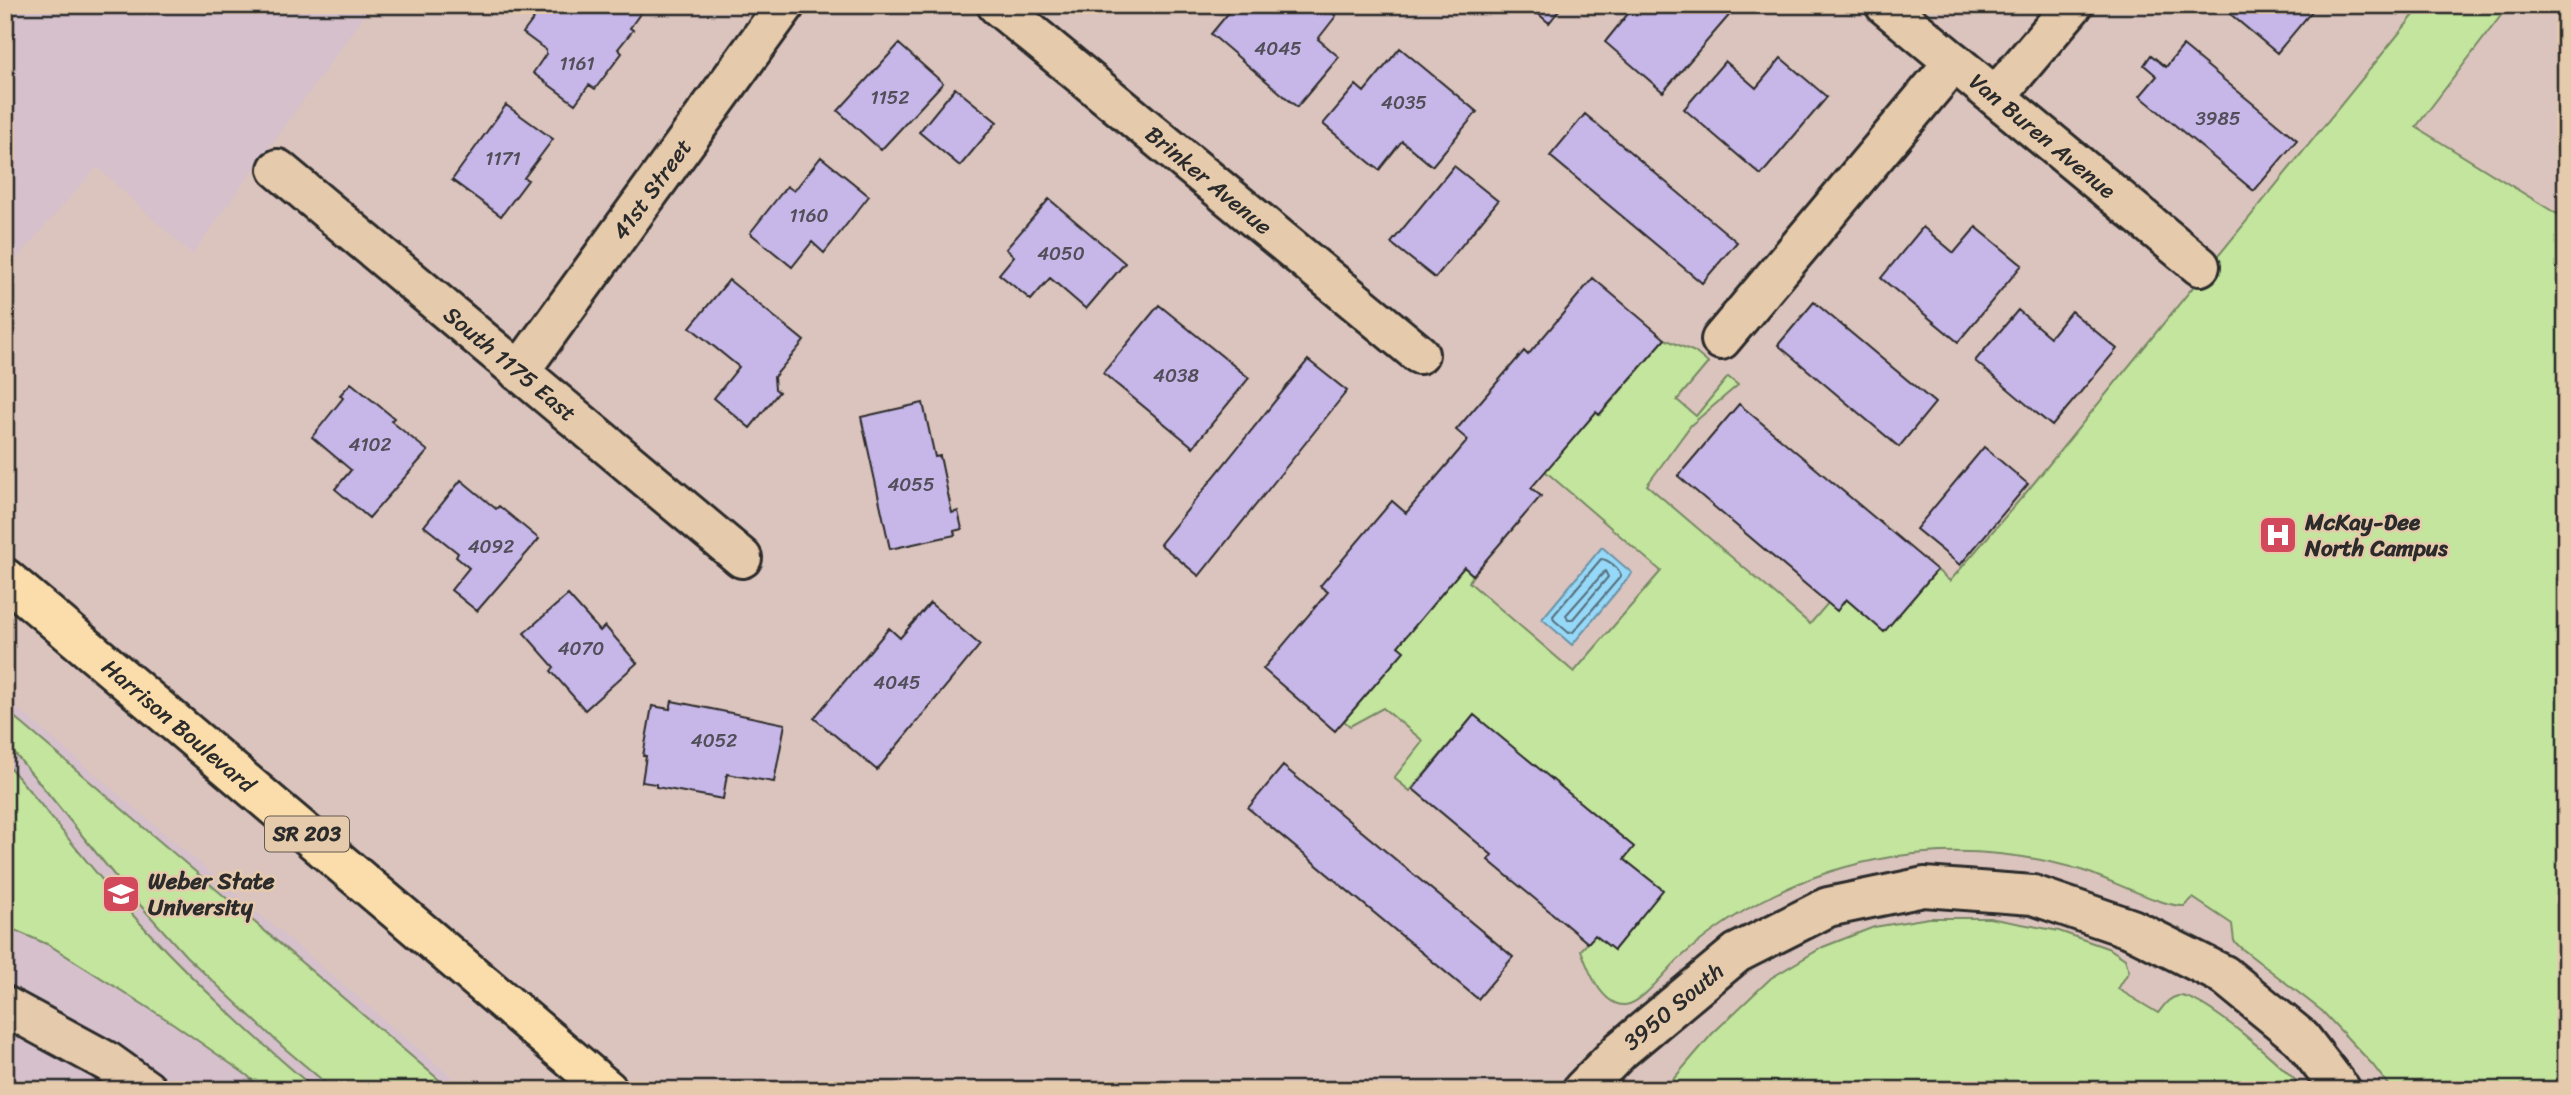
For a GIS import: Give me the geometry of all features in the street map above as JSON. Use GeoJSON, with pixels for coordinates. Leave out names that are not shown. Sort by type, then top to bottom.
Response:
{"type":"FeatureCollection","features":[{"type":"Feature","properties":{"kind":"main road","name":"Harrison Boulevard"},"geometry":{"type":"LineString","coordinates":[[5,578],[608,1090]]}},
{"type":"Feature","properties":{"kind":"street","name":"41st Street"},"geometry":{"type":"LineString","coordinates":[[519,372],[785,5]]}},
{"type":"Feature","properties":{"kind":"street","name":"Brinker Avenue"},"geometry":{"type":"LineString","coordinates":[[997,5],[1419,354]]}},
{"type":"Feature","properties":{"kind":"street","name":"Van Buren Avenue"},"geometry":{"type":"LineString","coordinates":[[1885,5],[2200,266]]}},
{"type":"Feature","properties":{"kind":"street"},"geometry":{"type":"LineString","coordinates":[[1996,96],[2073,5]]}},
{"type":"Feature","properties":{"kind":"street"},"geometry":{"type":"LineString","coordinates":[[1721,340],[1954,62]]}},
{"type":"Feature","properties":{"kind":"street","name":"South 1175 East"},"geometry":{"type":"LineString","coordinates":[[278,169],[742,558]]}},
{"type":"Feature","properties":{"kind":"street","name":"3950 South"},"geometry":{"type":"LineString","coordinates":[[1583,1090],[1621,1050],[1737,953],[1828,907],[1924,887],[2033,895],[2133,929],[2224,975],[2301,1038],[2341,1090]]}},
{"type":"Feature","properties":{"kind":"street"},"geometry":{"type":"LineString","coordinates":[[5,1006],[98,1056],[147,1090]]}},
{"type":"Feature","properties":{"kind":"shaded area"},"geometry":{"type":"Polygon","coordinates":[[[5,5],[372,5],[192,255],[97,167],[5,272],[5,5]]]}},
{"type":"Feature","properties":{"kind":"shaded area","name":"Weber State University"},"geometry":{"type":"Polygon","coordinates":[[[5,698],[467,1090],[5,1090],[5,698]]]}},
{"type":"Feature","properties":{"kind":"green space","name":"McKay-Dee North Campus"},"geometry":{"type":"Polygon","coordinates":[[[2422,5],[2509,5],[2416,127],[2557,214],[2566,201],[2566,1080],[2558,1090],[2392,1090],[2372,1064],[2322,1011],[2234,941],[2232,924],[2193,898],[2184,906],[2175,905],[2150,898],[2084,871],[1990,853],[1926,853],[1895,857],[1811,878],[1771,896],[1733,918],[1681,957],[1639,999],[1625,1005],[1616,1004],[1602,993],[1596,984],[1581,950],[1595,935],[1614,950],[1662,890],[1624,859],[1633,847],[1474,715],[1410,791],[1394,778],[1423,741],[1383,708],[1350,726],[1344,721],[1403,651],[1398,646],[1464,567],[1473,575],[1469,582],[1574,672],[1661,571],[1545,471],[1596,412],[1600,415],[1665,339],[1695,352],[1708,363],[1677,400],[1696,416],[1728,377],[1738,385],[1691,425],[1647,485],[1810,624],[1828,603],[1837,610],[1846,599],[1884,631],[1937,570],[1950,581],[2029,489],[2422,5]]]}},
{"type":"Feature","properties":{"kind":"green space"},"geometry":{"type":"Polygon","coordinates":[[[5,709],[451,1090],[334,1090],[283,1047],[186,956],[123,886],[5,742],[5,709]]]}},
{"type":"Feature","properties":{"kind":"green space"},"geometry":{"type":"Polygon","coordinates":[[[5,762],[110,889],[158,942],[235,1018],[316,1090],[262,1090],[248,1076],[174,1024],[49,945],[5,926],[5,762]]]}},
{"type":"Feature","properties":{"kind":"green space"},"geometry":{"type":"Polygon","coordinates":[[[1929,918],[1989,918],[2059,931],[2110,949],[2125,959],[2129,971],[2118,989],[2158,1013],[2175,997],[2190,998],[2244,1034],[2305,1090],[1664,1090],[1712,1034],[1771,978],[1823,947],[1874,927],[1929,918]]]}},
{"type":"Feature","properties":{"kind":"water"},"geometry":{"type":"Polygon","coordinates":[[[1602,547],[1632,573],[1572,645],[1542,619],[1602,547]]]}},
{"type":"Feature","properties":{"kind":"building"},"geometry":{"type":"Polygon","coordinates":[[[544,5],[569,5],[574,9],[577,5],[639,5],[644,8],[630,28],[633,30],[618,49],[622,53],[595,89],[589,85],[575,104],[533,73],[546,50],[523,33],[544,5]]]}},
{"type":"Feature","properties":{"kind":"building"},"geometry":{"type":"Polygon","coordinates":[[[1235,5],[1278,5],[1285,12],[1291,5],[1323,5],[1336,16],[1318,39],[1339,57],[1297,107],[1211,34],[1235,5]]]}},
{"type":"Feature","properties":{"kind":"building"},"geometry":{"type":"Polygon","coordinates":[[[1528,5],[1563,5],[1549,23],[1528,5]]]}},
{"type":"Feature","properties":{"kind":"building"},"geometry":{"type":"Polygon","coordinates":[[[1635,5],[1724,5],[1732,12],[1663,92],[1605,42],[1635,5]]]}},
{"type":"Feature","properties":{"kind":"building"},"geometry":{"type":"Polygon","coordinates":[[[2225,5],[2317,5],[2277,53],[2223,8],[2225,5]]]}},
{"type":"Feature","properties":{"kind":"building"},"geometry":{"type":"Polygon","coordinates":[[[899,44],[943,83],[881,150],[838,111],[899,44]]]}},
{"type":"Feature","properties":{"kind":"building"},"geometry":{"type":"Polygon","coordinates":[[[2183,46],[2297,140],[2254,191],[2140,96],[2157,76],[2144,65],[2151,55],[2166,67],[2183,46]]]}},
{"type":"Feature","properties":{"kind":"building"},"geometry":{"type":"Polygon","coordinates":[[[1400,48],[1477,112],[1432,166],[1402,141],[1379,170],[1323,124],[1356,85],[1364,92],[1400,48]]]}},
{"type":"Feature","properties":{"kind":"building"},"geometry":{"type":"Polygon","coordinates":[[[1781,58],[1827,97],[1761,175],[1684,109],[1725,61],[1756,88],[1781,58]]]}},
{"type":"Feature","properties":{"kind":"building"},"geometry":{"type":"Polygon","coordinates":[[[955,88],[997,122],[960,166],[919,132],[955,88]]]}},
{"type":"Feature","properties":{"kind":"building"},"geometry":{"type":"Polygon","coordinates":[[[506,105],[553,139],[524,178],[528,180],[501,216],[452,180],[506,105]]]}},
{"type":"Feature","properties":{"kind":"building"},"geometry":{"type":"Polygon","coordinates":[[[1585,114],[1737,242],[1702,283],[1550,156],[1585,114]]]}},
{"type":"Feature","properties":{"kind":"building"},"geometry":{"type":"Polygon","coordinates":[[[821,157],[869,196],[824,253],[812,242],[792,267],[750,233],[787,186],[794,191],[821,157]]]}},
{"type":"Feature","properties":{"kind":"building"},"geometry":{"type":"Polygon","coordinates":[[[1454,166],[1498,201],[1435,278],[1391,243],[1454,166]]]}},
{"type":"Feature","properties":{"kind":"building"},"geometry":{"type":"Polygon","coordinates":[[[1049,199],[1125,263],[1086,309],[1050,278],[1031,300],[999,274],[1014,256],[1006,249],[1049,199]]]}},
{"type":"Feature","properties":{"kind":"building"},"geometry":{"type":"Polygon","coordinates":[[[1923,227],[1954,253],[1976,227],[2022,265],[1958,342],[1881,278],[1923,227]]]}},
{"type":"Feature","properties":{"kind":"building"},"geometry":{"type":"Polygon","coordinates":[[[1593,278],[1665,339],[1599,415],[1596,412],[1531,488],[1541,496],[1473,575],[1464,567],[1398,646],[1404,651],[1335,731],[1263,669],[1328,592],[1320,586],[1392,501],[1406,513],[1468,440],[1456,430],[1524,351],[1528,355],[1593,278]]]}},
{"type":"Feature","properties":{"kind":"building"},"geometry":{"type":"Polygon","coordinates":[[[729,280],[804,341],[774,377],[775,389],[779,392],[750,428],[714,398],[739,367],[690,327],[729,280]]]}},
{"type":"Feature","properties":{"kind":"building"},"geometry":{"type":"Polygon","coordinates":[[[1814,302],[1935,403],[1899,447],[1778,345],[1814,302]]]}},
{"type":"Feature","properties":{"kind":"building"},"geometry":{"type":"Polygon","coordinates":[[[1159,305],[1249,378],[1193,447],[1103,373],[1159,305]]]}},
{"type":"Feature","properties":{"kind":"building"},"geometry":{"type":"Polygon","coordinates":[[[2018,310],[2050,337],[2071,311],[2117,349],[2052,426],[1975,361],[2018,310]]]}},
{"type":"Feature","properties":{"kind":"building"},"geometry":{"type":"Polygon","coordinates":[[[1308,360],[1347,391],[1199,576],[1160,544],[1308,360]]]}},
{"type":"Feature","properties":{"kind":"building"},"geometry":{"type":"Polygon","coordinates":[[[351,383],[394,418],[391,421],[428,451],[369,518],[335,489],[351,470],[312,437],[343,398],[340,395],[351,383]]]}},
{"type":"Feature","properties":{"kind":"building"},"geometry":{"type":"Polygon","coordinates":[[[923,403],[935,457],[940,456],[952,513],[958,511],[962,529],[954,531],[955,535],[890,549],[861,417],[923,403]]]}},
{"type":"Feature","properties":{"kind":"building"},"geometry":{"type":"Polygon","coordinates":[[[1739,404],[1937,570],[1884,632],[1846,599],[1837,611],[1678,476],[1739,404]]]}},
{"type":"Feature","properties":{"kind":"building"},"geometry":{"type":"Polygon","coordinates":[[[1984,447],[2028,484],[1960,565],[1916,529],[1984,447]]]}},
{"type":"Feature","properties":{"kind":"building"},"geometry":{"type":"Polygon","coordinates":[[[461,480],[496,509],[499,506],[539,539],[477,611],[451,590],[469,568],[456,557],[458,553],[424,526],[461,480]]]}},
{"type":"Feature","properties":{"kind":"building"},"geometry":{"type":"Polygon","coordinates":[[[568,595],[600,631],[605,626],[637,663],[585,710],[551,671],[554,667],[524,633],[568,595]]]}},
{"type":"Feature","properties":{"kind":"building"},"geometry":{"type":"Polygon","coordinates":[[[930,603],[980,645],[877,770],[814,718],[889,628],[900,638],[930,603]]]}},
{"type":"Feature","properties":{"kind":"building"},"geometry":{"type":"Polygon","coordinates":[[[672,701],[785,724],[774,782],[727,774],[723,799],[642,782],[646,756],[643,756],[652,706],[670,709],[672,701]]]}},
{"type":"Feature","properties":{"kind":"building"},"geometry":{"type":"Polygon","coordinates":[[[1474,715],[1634,847],[1624,859],[1663,890],[1614,950],[1595,935],[1588,943],[1488,860],[1492,855],[1413,789],[1474,715]]]}},
{"type":"Feature","properties":{"kind":"building"},"geometry":{"type":"Polygon","coordinates":[[[1283,766],[1513,957],[1478,999],[1248,808],[1283,766]]]}},
{"type":"Feature","properties":{"kind":"place","name":"McKay-Dee North Campus"},"geometry":{"type":"Point","coordinates":[2278,535]}},
{"type":"Feature","properties":{"kind":"place","name":"Weber State University"},"geometry":{"type":"Point","coordinates":[121,894]}}]}
